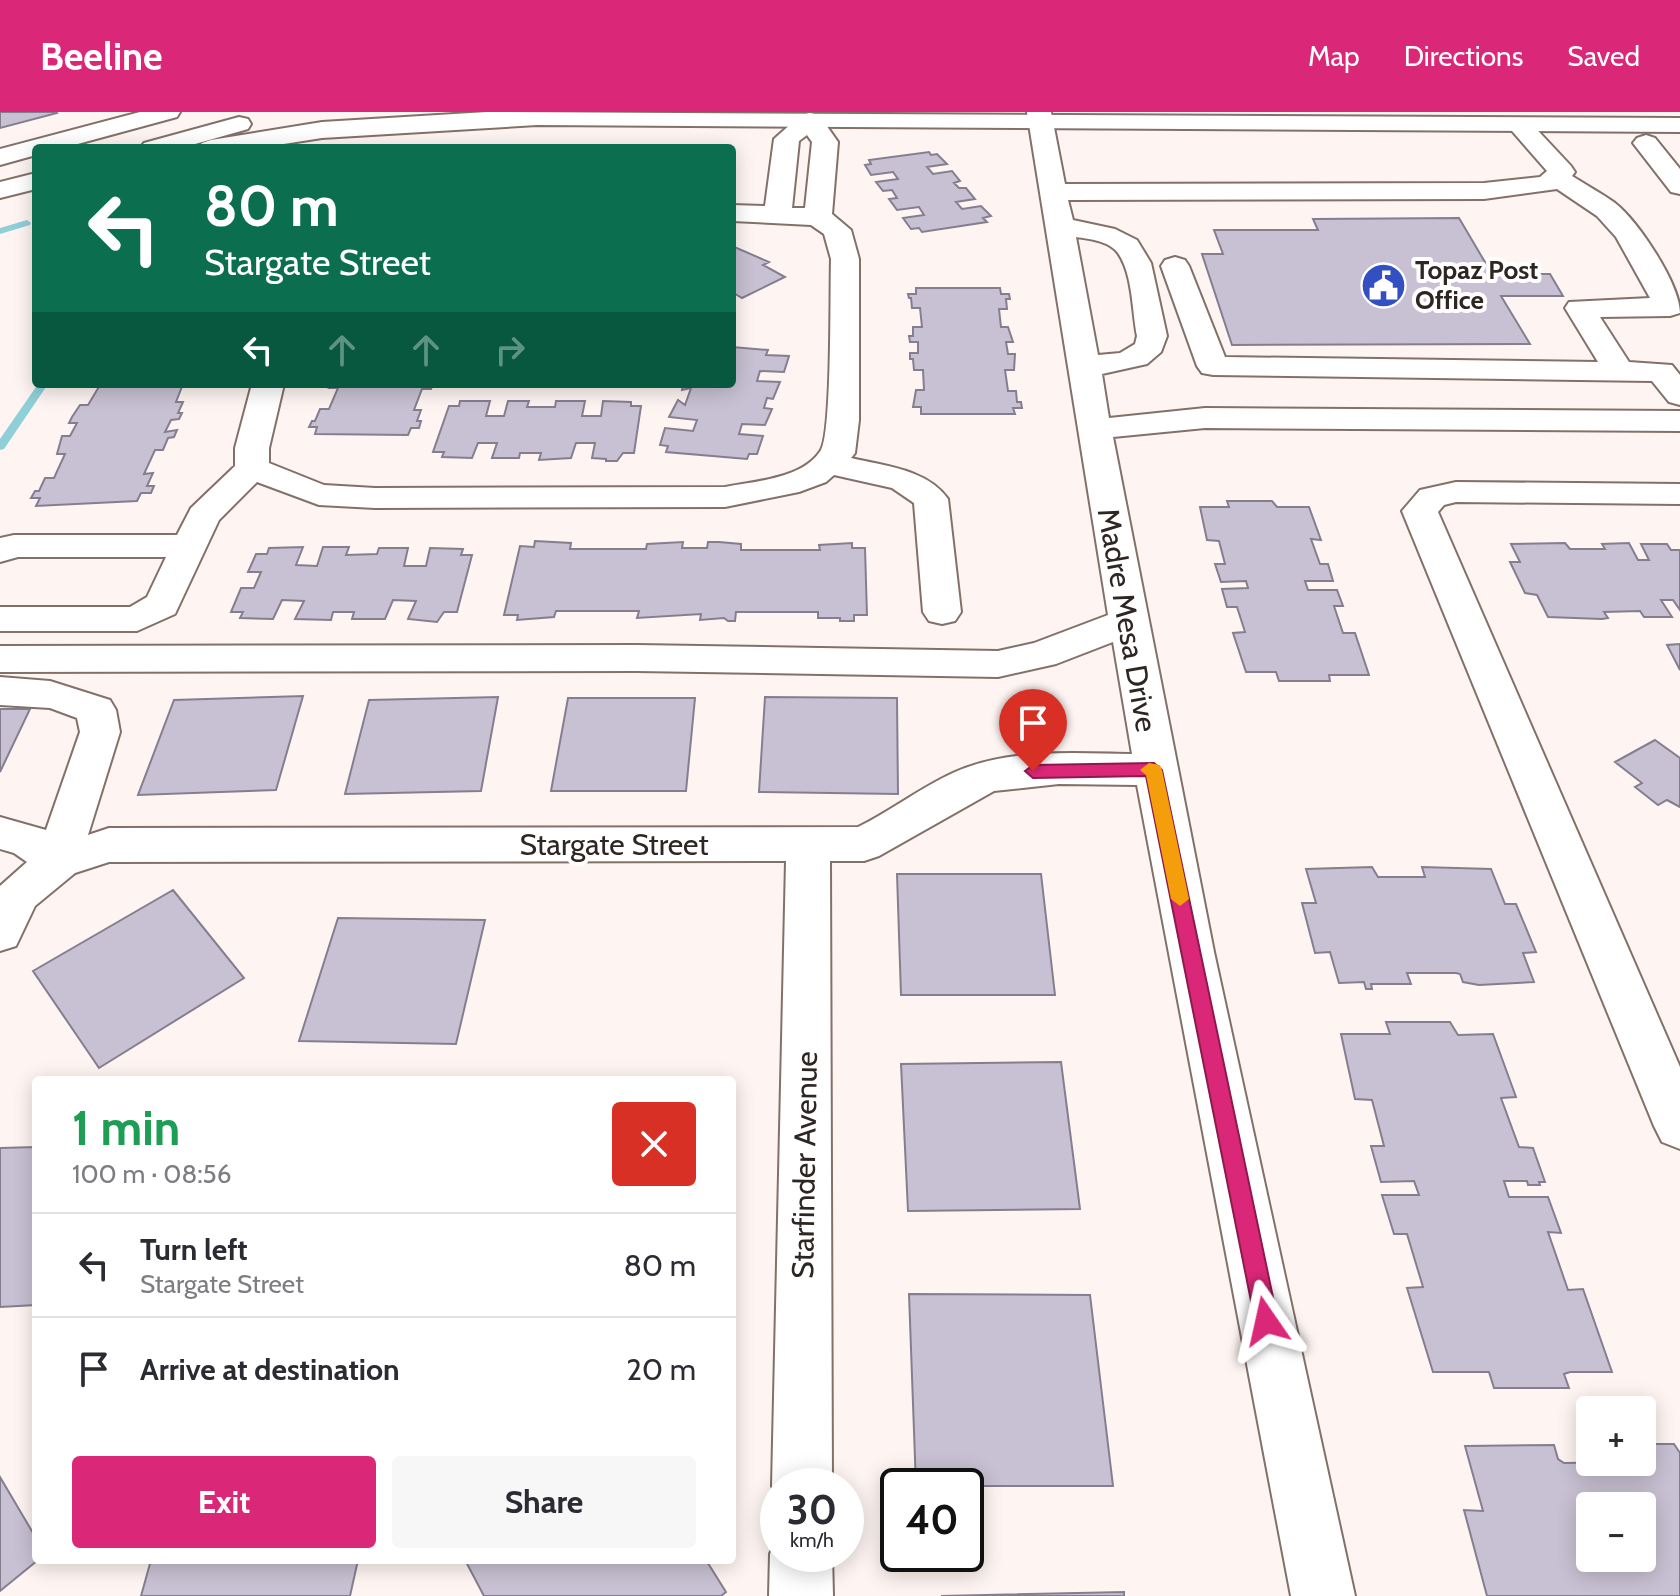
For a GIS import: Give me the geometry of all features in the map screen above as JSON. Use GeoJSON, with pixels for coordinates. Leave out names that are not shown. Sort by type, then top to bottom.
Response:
{"type":"FeatureCollection","features":[{"type":"Feature","properties":{"kind":"street"},"geometry":{"type":"LineString","coordinates":[[49,144],[168,112]]}},
{"type":"Feature","properties":{"kind":"street"},"geometry":{"type":"LineString","coordinates":[[167,144],[282,112]]}},
{"type":"Feature","properties":{"kind":"street"},"geometry":{"type":"LineString","coordinates":[[499,112],[546,119]]}},
{"type":"Feature","properties":{"kind":"street"},"geometry":{"type":"LineString","coordinates":[[236,144],[322,130],[546,119],[810,120],[1040,116],[1515,118],[1680,125]]}},
{"type":"Feature","properties":{"kind":"street","name":"Madre Mesa Drive"},"geometry":{"type":"LineString","coordinates":[[1040,116],[1154,770],[1323,1596]]}},
{"type":"Feature","properties":{"kind":"street"},"geometry":{"type":"LineString","coordinates":[[1058,209],[1484,191],[1547,184],[1562,172],[1515,118]]}},
{"type":"Feature","properties":{"kind":"street"},"geometry":{"type":"LineString","coordinates":[[778,214],[787,139],[810,120]]}},
{"type":"Feature","properties":{"kind":"street"},"geometry":{"type":"LineString","coordinates":[[810,120],[825,142],[818,217]]}},
{"type":"Feature","properties":{"kind":"street"},"geometry":{"type":"LineString","coordinates":[[1646,143],[1680,186]]}},
{"type":"Feature","properties":{"kind":"street"},"geometry":{"type":"LineString","coordinates":[[0,157],[32,148]]}},
{"type":"Feature","properties":{"kind":"street"},"geometry":{"type":"LineString","coordinates":[[1556,177],[1607,210],[1628,233],[1670,307],[1580,308],[1618,369]]}},
{"type":"Feature","properties":{"kind":"street"},"geometry":{"type":"LineString","coordinates":[[0,190],[32,182]]}},
{"type":"Feature","properties":{"kind":"street"},"geometry":{"type":"LineString","coordinates":[[1058,209],[1126,245],[1135,261],[1152,336],[1152,346],[1146,353],[1132,359],[1084,366]]}},
{"type":"Feature","properties":{"kind":"street"},"geometry":{"type":"LineString","coordinates":[[252,468],[319,495],[375,498],[725,497],[787,485],[814,475],[838,453],[843,420],[845,259],[837,230],[818,217],[736,213]]}},
{"type":"Feature","properties":{"kind":"street"},"geometry":{"type":"LineString","coordinates":[[1175,266],[1213,366],[1224,418]]}},
{"type":"Feature","properties":{"kind":"street"},"geometry":{"type":"LineString","coordinates":[[1213,366],[1618,369],[1661,372],[1680,395]]}},
{"type":"Feature","properties":{"kind":"street"},"geometry":{"type":"LineString","coordinates":[[0,619],[137,619],[162,605],[203,516],[252,468],[252,448],[267,388]]}},
{"type":"Feature","properties":{"kind":"street"},"geometry":{"type":"LineString","coordinates":[[1094,429],[1224,418],[1680,421]]}},
{"type":"Feature","properties":{"kind":"street"},"geometry":{"type":"LineString","coordinates":[[826,463],[903,480],[931,499],[942,612]]}},
{"type":"Feature","properties":{"kind":"street"},"geometry":{"type":"LineString","coordinates":[[1675,1104],[1420,511],[1432,497],[1456,492],[1680,494]]}},
{"type":"Feature","properties":{"kind":"street"},"geometry":{"type":"LineString","coordinates":[[0,551],[14,546],[189,546]]}},
{"type":"Feature","properties":{"kind":"street"},"geometry":{"type":"LineString","coordinates":[[0,659],[637,658],[998,664],[1042,655],[1127,622]]}},
{"type":"Feature","properties":{"kind":"street"},"geometry":{"type":"LineString","coordinates":[[0,691],[23,691],[75,699],[96,710],[100,732],[59,861],[18,895],[0,933]]}},
{"type":"Feature","properties":{"kind":"street","name":"Stargate Street"},"geometry":{"type":"LineString","coordinates":[[59,861],[109,845],[864,844],[900,827],[971,782],[1003,772],[1154,770]]}},
{"type":"Feature","properties":{"kind":"street"},"geometry":{"type":"LineString","coordinates":[[0,833],[27,839],[59,861]]}},
{"type":"Feature","properties":{"kind":"street","name":"Starfinder Avenue"},"geometry":{"type":"LineString","coordinates":[[802,1468],[808,844]]}},
{"type":"Feature","properties":{"kind":"street"},"geometry":{"type":"LineString","coordinates":[[801,1572],[801,1596]]}},
{"type":"Feature","properties":{"kind":"building"},"geometry":{"type":"Polygon","coordinates":[[[0,112],[56,112],[57,113],[0,128],[0,112]]]}},
{"type":"Feature","properties":{"kind":"building"},"geometry":{"type":"Polygon","coordinates":[[[929,152],[931,155],[937,154],[947,164],[927,167],[933,174],[952,171],[960,181],[954,183],[959,188],[966,188],[975,199],[956,202],[962,209],[981,206],[991,216],[983,218],[987,222],[922,232],[919,228],[911,229],[903,218],[924,215],[919,207],[897,210],[889,199],[897,198],[892,190],[883,191],[876,182],[898,179],[893,172],[871,175],[865,165],[871,164],[869,160],[929,152]]]}},
{"type":"Feature","properties":{"kind":"building","name":"Topaz Post Office"},"geometry":{"type":"Polygon","coordinates":[[[1459,218],[1492,274],[1550,274],[1563,296],[1501,296],[1530,344],[1232,345],[1202,254],[1223,254],[1214,230],[1318,230],[1313,219],[1459,218]]]}},
{"type":"Feature","properties":{"kind":"building"},"geometry":{"type":"Polygon","coordinates":[[[736,248],[769,262],[763,265],[785,277],[742,298],[736,294],[736,248]]]}},
{"type":"Feature","properties":{"kind":"building"},"geometry":{"type":"Polygon","coordinates":[[[916,288],[1000,288],[1001,294],[1009,294],[1007,309],[999,309],[1001,327],[1008,327],[1013,342],[1006,342],[1008,354],[1015,354],[1014,370],[1005,370],[1008,391],[1016,391],[1017,402],[1021,402],[1022,408],[1013,408],[1015,414],[921,414],[921,407],[913,407],[916,390],[924,390],[923,370],[914,370],[913,359],[910,359],[910,353],[918,353],[918,342],[910,342],[909,336],[913,336],[913,327],[922,327],[920,308],[912,308],[908,294],[916,294],[916,288]]]}},
{"type":"Feature","properties":{"kind":"building"},"geometry":{"type":"Polygon","coordinates":[[[736,347],[768,350],[766,355],[789,356],[784,372],[760,371],[757,381],[780,382],[773,399],[767,398],[764,408],[772,409],[765,425],[742,424],[739,434],[763,436],[757,454],[749,454],[747,459],[666,452],[668,446],[660,445],[665,428],[693,431],[697,420],[669,417],[678,400],[685,405],[691,388],[736,388],[736,347]]]}},
{"type":"Feature","properties":{"kind":"building"},"geometry":{"type":"Polygon","coordinates":[[[98,388],[181,388],[176,402],[183,402],[178,413],[182,413],[179,419],[171,420],[165,432],[177,430],[174,437],[168,438],[163,450],[155,450],[144,474],[153,473],[147,486],[154,486],[151,493],[141,493],[137,501],[36,506],[40,498],[31,498],[35,491],[39,491],[45,478],[54,478],[65,454],[57,454],[62,436],[70,436],[77,423],[69,423],[80,405],[88,405],[98,388]]]}},
{"type":"Feature","properties":{"kind":"building"},"geometry":{"type":"Polygon","coordinates":[[[338,388],[431,388],[422,389],[414,410],[421,410],[417,421],[421,421],[419,428],[411,428],[408,435],[315,434],[317,427],[309,427],[312,421],[315,421],[320,409],[329,409],[338,388]]]}},
{"type":"Feature","properties":{"kind":"building"},"geometry":{"type":"Polygon","coordinates":[[[460,401],[490,401],[486,416],[504,416],[508,401],[529,401],[527,407],[555,407],[556,401],[585,401],[582,416],[601,416],[603,401],[631,402],[631,406],[641,406],[634,453],[623,453],[617,461],[606,461],[592,458],[595,443],[576,443],[571,458],[539,460],[541,453],[520,453],[519,458],[492,458],[497,443],[478,443],[472,458],[442,457],[444,452],[433,452],[449,406],[459,406],[460,401]]]}},
{"type":"Feature","properties":{"kind":"building"},"geometry":{"type":"Polygon","coordinates":[[[1227,501],[1272,501],[1277,507],[1309,507],[1321,540],[1311,539],[1320,564],[1328,564],[1333,581],[1305,581],[1308,590],[1337,590],[1343,606],[1334,606],[1343,633],[1355,633],[1369,675],[1329,675],[1330,681],[1279,681],[1276,672],[1246,672],[1233,633],[1245,632],[1237,607],[1227,607],[1222,589],[1248,588],[1246,581],[1221,582],[1215,564],[1225,564],[1219,541],[1207,540],[1200,507],[1229,507],[1227,501]]]}},
{"type":"Feature","properties":{"kind":"building"},"geometry":{"type":"Polygon","coordinates":[[[535,541],[571,543],[570,549],[646,549],[647,544],[683,542],[682,548],[707,548],[708,542],[719,542],[741,544],[741,550],[820,550],[819,545],[852,543],[852,548],[865,548],[867,615],[854,615],[854,621],[840,621],[840,618],[818,618],[818,612],[736,612],[735,621],[728,621],[724,618],[700,620],[701,614],[637,618],[639,611],[556,611],[554,617],[517,620],[518,615],[504,615],[520,546],[534,547],[535,541]]]}},
{"type":"Feature","properties":{"kind":"building"},"geometry":{"type":"Polygon","coordinates":[[[1565,543],[1570,549],[1605,549],[1602,544],[1629,543],[1638,560],[1649,560],[1641,544],[1667,544],[1671,550],[1680,550],[1680,610],[1673,600],[1661,600],[1672,617],[1644,617],[1640,611],[1604,612],[1608,618],[1602,619],[1548,617],[1537,595],[1525,593],[1510,562],[1520,562],[1511,544],[1565,543]]]}},
{"type":"Feature","properties":{"kind":"building"},"geometry":{"type":"Polygon","coordinates":[[[303,547],[296,565],[317,566],[323,547],[349,547],[346,555],[377,554],[379,548],[408,548],[404,566],[426,566],[430,548],[463,549],[461,555],[472,555],[457,612],[444,612],[437,622],[408,619],[416,601],[393,600],[385,619],[352,619],[354,612],[333,612],[331,620],[295,619],[304,601],[282,600],[273,619],[240,618],[243,612],[231,612],[241,588],[254,588],[261,572],[248,572],[256,554],[267,554],[269,548],[303,547]]]}},
{"type":"Feature","properties":{"kind":"building"},"geometry":{"type":"Polygon","coordinates":[[[1680,644],[1680,670],[1667,645],[1680,644]]]}},
{"type":"Feature","properties":{"kind":"building"},"geometry":{"type":"Polygon","coordinates":[[[303,696],[276,790],[138,795],[174,700],[303,696]]]}},
{"type":"Feature","properties":{"kind":"building"},"geometry":{"type":"Polygon","coordinates":[[[498,697],[481,791],[345,794],[369,700],[498,697]]]}},
{"type":"Feature","properties":{"kind":"building"},"geometry":{"type":"Polygon","coordinates":[[[765,697],[897,698],[898,794],[759,792],[765,697]]]}},
{"type":"Feature","properties":{"kind":"building"},"geometry":{"type":"Polygon","coordinates":[[[568,698],[695,698],[686,791],[551,791],[568,698]]]}},
{"type":"Feature","properties":{"kind":"building"},"geometry":{"type":"Polygon","coordinates":[[[0,709],[30,709],[0,772],[0,709]]]}},
{"type":"Feature","properties":{"kind":"building"},"geometry":{"type":"Polygon","coordinates":[[[1655,740],[1680,758],[1680,807],[1667,800],[1658,805],[1635,787],[1642,783],[1615,762],[1655,740]]]}},
{"type":"Feature","properties":{"kind":"building"},"geometry":{"type":"Polygon","coordinates":[[[1372,867],[1378,877],[1425,877],[1422,867],[1491,869],[1505,904],[1516,904],[1536,952],[1523,953],[1534,982],[1479,985],[1463,982],[1460,974],[1456,973],[1407,973],[1411,984],[1371,984],[1372,989],[1366,989],[1364,982],[1339,983],[1330,952],[1315,953],[1302,903],[1316,903],[1306,869],[1372,867]]]}},
{"type":"Feature","properties":{"kind":"building"},"geometry":{"type":"Polygon","coordinates":[[[897,874],[1041,874],[1055,995],[901,995],[897,874]]]}},
{"type":"Feature","properties":{"kind":"building"},"geometry":{"type":"Polygon","coordinates":[[[173,890],[244,978],[99,1068],[33,971],[173,890]]]}},
{"type":"Feature","properties":{"kind":"building"},"geometry":{"type":"Polygon","coordinates":[[[338,918],[485,920],[456,1044],[299,1041],[338,918]]]}},
{"type":"Feature","properties":{"kind":"building"},"geometry":{"type":"Polygon","coordinates":[[[1386,1022],[1450,1022],[1458,1035],[1493,1034],[1516,1097],[1501,1098],[1519,1147],[1533,1148],[1545,1182],[1528,1185],[1527,1181],[1504,1181],[1509,1197],[1548,1197],[1561,1233],[1548,1232],[1568,1290],[1583,1289],[1612,1372],[1564,1374],[1569,1388],[1494,1388],[1489,1372],[1433,1372],[1407,1288],[1423,1287],[1407,1234],[1394,1234],[1382,1195],[1419,1195],[1414,1181],[1381,1182],[1371,1146],[1384,1146],[1372,1100],[1355,1099],[1341,1034],[1390,1034],[1386,1022]]]}},
{"type":"Feature","properties":{"kind":"building"},"geometry":{"type":"Polygon","coordinates":[[[1061,1062],[1080,1209],[908,1211],[901,1064],[1061,1062]]]}},
{"type":"Feature","properties":{"kind":"building"},"geometry":{"type":"Polygon","coordinates":[[[32,1147],[32,1305],[0,1307],[0,1148],[32,1147]]]}},
{"type":"Feature","properties":{"kind":"building"},"geometry":{"type":"Polygon","coordinates":[[[909,1294],[1090,1295],[1113,1486],[984,1486],[984,1468],[915,1468],[909,1294]]]}},
{"type":"Feature","properties":{"kind":"building"},"geometry":{"type":"Polygon","coordinates":[[[1656,1444],[1674,1444],[1680,1453],[1680,1596],[1487,1596],[1464,1510],[1483,1511],[1465,1446],[1554,1445],[1558,1459],[1564,1463],[1576,1463],[1576,1476],[1656,1476],[1656,1444]]]}},
{"type":"Feature","properties":{"kind":"building"},"geometry":{"type":"Polygon","coordinates":[[[0,1477],[32,1531],[33,1564],[0,1591],[0,1477]]]}},
{"type":"Feature","properties":{"kind":"building"},"geometry":{"type":"Polygon","coordinates":[[[150,1564],[357,1564],[350,1596],[141,1596],[150,1564]]]}},
{"type":"Feature","properties":{"kind":"building"},"geometry":{"type":"Polygon","coordinates":[[[467,1564],[708,1564],[726,1592],[721,1596],[484,1596],[467,1564]]]}},
{"type":"Feature","properties":{"kind":"building"},"geometry":{"type":"Polygon","coordinates":[[[1124,1592],[1124,1596],[941,1596],[1124,1592]]]}},
{"type":"Feature","properties":{"kind":"waterway"},"geometry":{"type":"LineString","coordinates":[[0,231],[27,223]]}},
{"type":"Feature","properties":{"kind":"waterway"},"geometry":{"type":"LineString","coordinates":[[0,447],[40,388]]}},
{"type":"Feature","properties":{"kind":"slow traffic"},"geometry":{"type":"LineString","coordinates":[[1149,770],[1154,770],[1180,899]]}},
{"type":"Feature","properties":{"kind":"place","name":"Topaz Post Office"},"geometry":{"type":"Point","coordinates":[1384,285]}},
{"type":"Feature","properties":{"kind":"route"},"geometry":{"type":"LineString","coordinates":[[1033,771],[1154,770],[1266,1321]]}}]}
